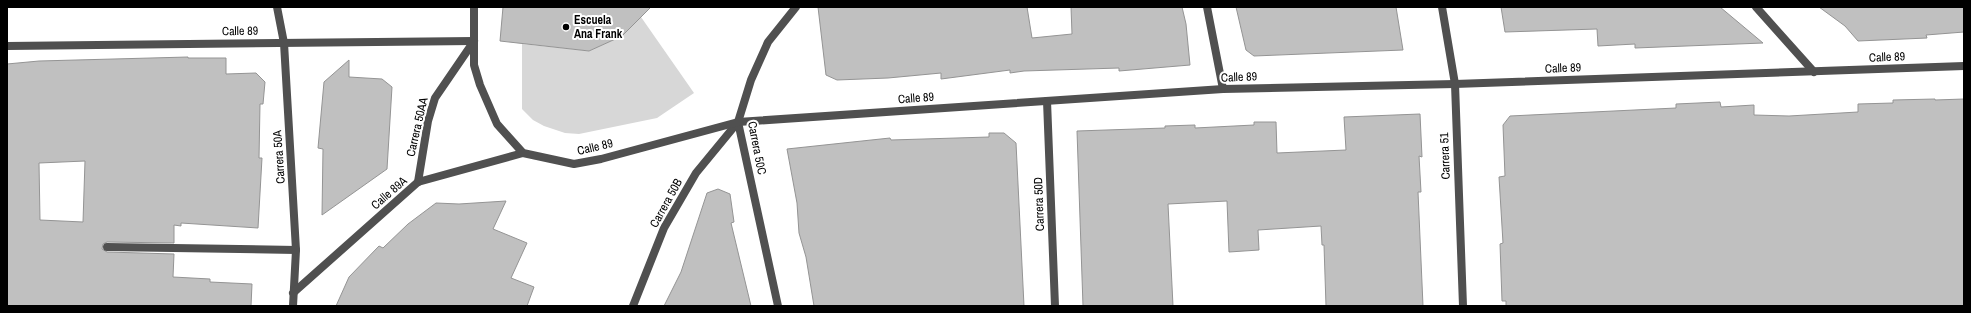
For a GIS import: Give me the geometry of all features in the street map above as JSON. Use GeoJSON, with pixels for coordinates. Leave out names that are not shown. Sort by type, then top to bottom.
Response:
{"type":"FeatureCollection","features":[{"type":"Feature","properties":{"kind":"street","name":"Carrera 50A"},"geometry":{"type":"LineString","coordinates":[[277,7],[284,43],[296,250],[293,306]]}},
{"type":"Feature","properties":{"kind":"street"},"geometry":{"type":"LineString","coordinates":[[474,7],[474,65],[480,86],[497,124],[523,153]]}},
{"type":"Feature","properties":{"kind":"street","name":"Carrera 50C"},"geometry":{"type":"LineString","coordinates":[[778,306],[738,122],[751,80],[768,42],[796,7]]}},
{"type":"Feature","properties":{"kind":"street"},"geometry":{"type":"LineString","coordinates":[[1207,7],[1223,89]]}},
{"type":"Feature","properties":{"kind":"street","name":"Carrera 51"},"geometry":{"type":"LineString","coordinates":[[1442,7],[1455,84],[1463,306]]}},
{"type":"Feature","properties":{"kind":"street"},"geometry":{"type":"LineString","coordinates":[[1756,7],[1814,72]]}},
{"type":"Feature","properties":{"kind":"street","name":"Calle 89"},"geometry":{"type":"LineString","coordinates":[[7,46],[474,41]]}},
{"type":"Feature","properties":{"kind":"street","name":"Carrera 50AA"},"geometry":{"type":"LineString","coordinates":[[418,182],[428,121],[435,98],[474,41]]}},
{"type":"Feature","properties":{"kind":"street","name":"Calle 89"},"geometry":{"type":"LineString","coordinates":[[523,153],[574,164],[601,159],[738,122],[1223,89],[1455,84],[1964,66]]}},
{"type":"Feature","properties":{"kind":"street","name":"Carrera 50D"},"geometry":{"type":"LineString","coordinates":[[1047,101],[1055,306]]}},
{"type":"Feature","properties":{"kind":"street","name":"Carrera 50B"},"geometry":{"type":"LineString","coordinates":[[633,306],[664,228],[696,173],[738,122]]}},
{"type":"Feature","properties":{"kind":"street","name":"Calle 89A"},"geometry":{"type":"LineString","coordinates":[[293,293],[418,182],[523,153]]}},
{"type":"Feature","properties":{"kind":"street"},"geometry":{"type":"LineString","coordinates":[[107,247],[296,250]]}},
{"type":"Feature","properties":{"kind":"shaded area"},"geometry":{"type":"Polygon","coordinates":[[[641,17],[694,93],[657,118],[579,134],[565,133],[544,126],[533,120],[522,109],[522,44],[589,51],[622,36],[641,17]]]}},
{"type":"Feature","properties":{"kind":"building","name":"Escuela Ana Frank"},"geometry":{"type":"Polygon","coordinates":[[[503,7],[651,7],[622,36],[589,51],[500,41],[503,7]]]}},
{"type":"Feature","properties":{"kind":"building"},"geometry":{"type":"Polygon","coordinates":[[[818,7],[1027,7],[1032,38],[1072,34],[1071,7],[1182,7],[1186,24],[1190,65],[1119,71],[1119,68],[1024,71],[1010,73],[1010,70],[941,79],[941,73],[888,78],[837,80],[826,75],[818,7]]]}},
{"type":"Feature","properties":{"kind":"building"},"geometry":{"type":"Polygon","coordinates":[[[1236,7],[1396,7],[1403,50],[1254,56],[1246,50],[1236,7]]]}},
{"type":"Feature","properties":{"kind":"building"},"geometry":{"type":"Polygon","coordinates":[[[1501,7],[1720,7],[1763,43],[1635,48],[1635,44],[1598,46],[1597,29],[1505,32],[1501,7]]]}},
{"type":"Feature","properties":{"kind":"building"},"geometry":{"type":"Polygon","coordinates":[[[1819,7],[1964,7],[1964,32],[1926,35],[1927,38],[1858,41],[1845,26],[1819,7]]]}},
{"type":"Feature","properties":{"kind":"building"},"geometry":{"type":"Polygon","coordinates":[[[188,57],[226,58],[226,74],[256,73],[265,82],[263,104],[260,104],[259,158],[262,158],[258,228],[181,223],[181,226],[174,225],[174,243],[107,242],[103,244],[102,249],[107,252],[174,254],[173,277],[210,279],[210,282],[252,284],[251,306],[7,306],[7,64],[39,61],[188,57]],[[85,161],[39,163],[40,220],[83,222],[85,161]]]}},
{"type":"Feature","properties":{"kind":"building"},"geometry":{"type":"Polygon","coordinates":[[[349,60],[349,77],[382,79],[392,87],[387,169],[322,215],[323,149],[318,148],[324,82],[349,60]]]}},
{"type":"Feature","properties":{"kind":"building"},"geometry":{"type":"Polygon","coordinates":[[[1964,99],[1964,306],[1506,306],[1506,301],[1502,301],[1500,244],[1503,243],[1499,177],[1505,176],[1503,125],[1510,116],[1676,108],[1676,104],[1720,102],[1721,107],[1754,105],[1754,115],[1789,116],[1858,112],[1858,104],[1893,103],[1893,100],[1964,99]]]}},
{"type":"Feature","properties":{"kind":"building"},"geometry":{"type":"Polygon","coordinates":[[[1420,114],[1422,157],[1419,156],[1421,192],[1418,192],[1423,306],[1326,306],[1324,245],[1322,245],[1321,226],[1258,230],[1259,250],[1229,252],[1227,201],[1168,204],[1173,306],[1083,306],[1077,131],[1165,128],[1165,126],[1195,125],[1195,128],[1254,125],[1254,122],[1276,122],[1277,153],[1346,150],[1344,117],[1420,114]]]}},
{"type":"Feature","properties":{"kind":"building"},"geometry":{"type":"Polygon","coordinates":[[[989,133],[1004,133],[1016,143],[1024,306],[814,306],[806,257],[799,233],[797,203],[787,149],[890,138],[891,140],[989,137],[989,133]]]}},
{"type":"Feature","properties":{"kind":"building"},"geometry":{"type":"Polygon","coordinates":[[[718,189],[730,194],[734,222],[731,223],[751,306],[664,306],[681,272],[707,193],[718,189]]]}},
{"type":"Feature","properties":{"kind":"building"},"geometry":{"type":"Polygon","coordinates":[[[506,201],[493,229],[527,243],[511,278],[534,287],[527,306],[336,306],[349,277],[379,246],[383,248],[408,224],[436,203],[459,204],[506,201]]]}},
{"type":"Feature","properties":{"kind":"place","name":"Escuela Ana Frank"},"geometry":{"type":"Point","coordinates":[566,27]}}]}
